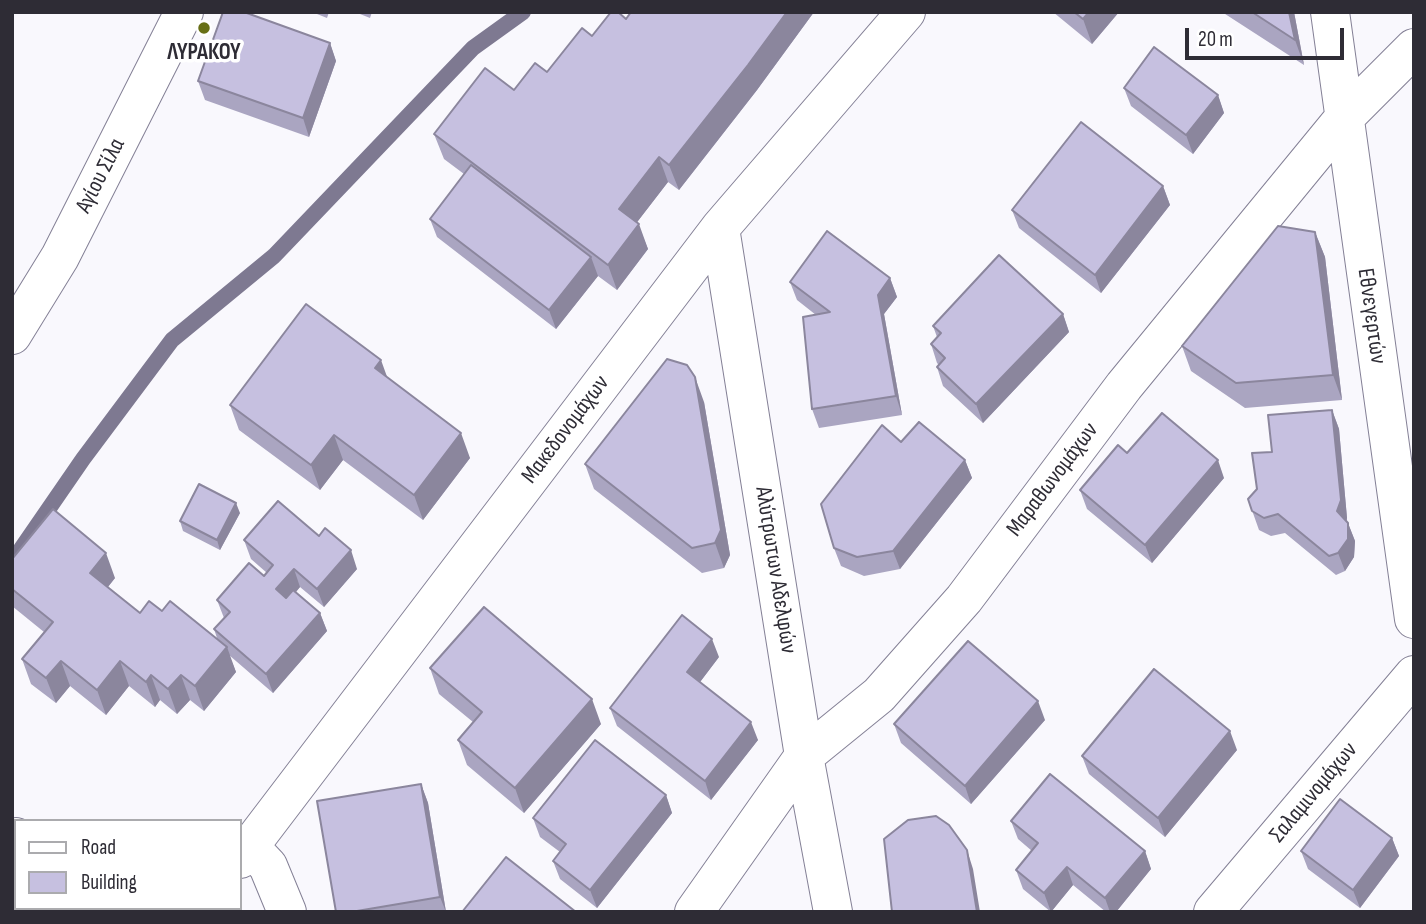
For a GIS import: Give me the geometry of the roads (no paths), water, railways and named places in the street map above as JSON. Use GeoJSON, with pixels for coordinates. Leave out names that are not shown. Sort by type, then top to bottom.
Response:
{"type":"FeatureCollection","features":[{"type":"Feature","properties":{"kind":"street","name":"Αγίου Σίλα"},"geometry":{"type":"LineString","coordinates":[[12,335],[60,257],[184,12]]}},
{"type":"Feature","properties":{"kind":"street","name":"Μακεδονομάχων"},"geometry":{"type":"LineString","coordinates":[[243,851],[720,228],[906,12]]}},
{"type":"Feature","properties":{"kind":"street","name":"Εθνεγερτών"},"geometry":{"type":"LineString","coordinates":[[1330,12],[1414,619]]}},
{"type":"Feature","properties":{"kind":"street","name":"Μαραθωνομάχων"},"geometry":{"type":"LineString","coordinates":[[694,912],[804,756],[879,695],[964,598],[1124,386],[1344,118],[1414,48]]}},
{"type":"Feature","properties":{"kind":"street","name":"Αλύτρωτων Αδελφών"},"geometry":{"type":"LineString","coordinates":[[720,228],[804,756],[833,912]]}},
{"type":"Feature","properties":{"kind":"street","name":"Σαλαμινομάχων"},"geometry":{"type":"LineString","coordinates":[[1213,912],[1414,675]]}},
{"type":"Feature","properties":{"kind":"street"},"geometry":{"type":"LineString","coordinates":[[243,851],[268,866],[287,912]]}},
{"type":"Feature","properties":{"kind":"waterway"},"geometry":{"type":"LineString","coordinates":[[12,562],[83,459],[172,340],[274,256],[473,48],[523,12]]}},
{"type":"Feature","properties":{"kind":"place","name":"ΛΥΡΑΚΟΥ"},"geometry":{"type":"Point","coordinates":[204,28]}}]}
